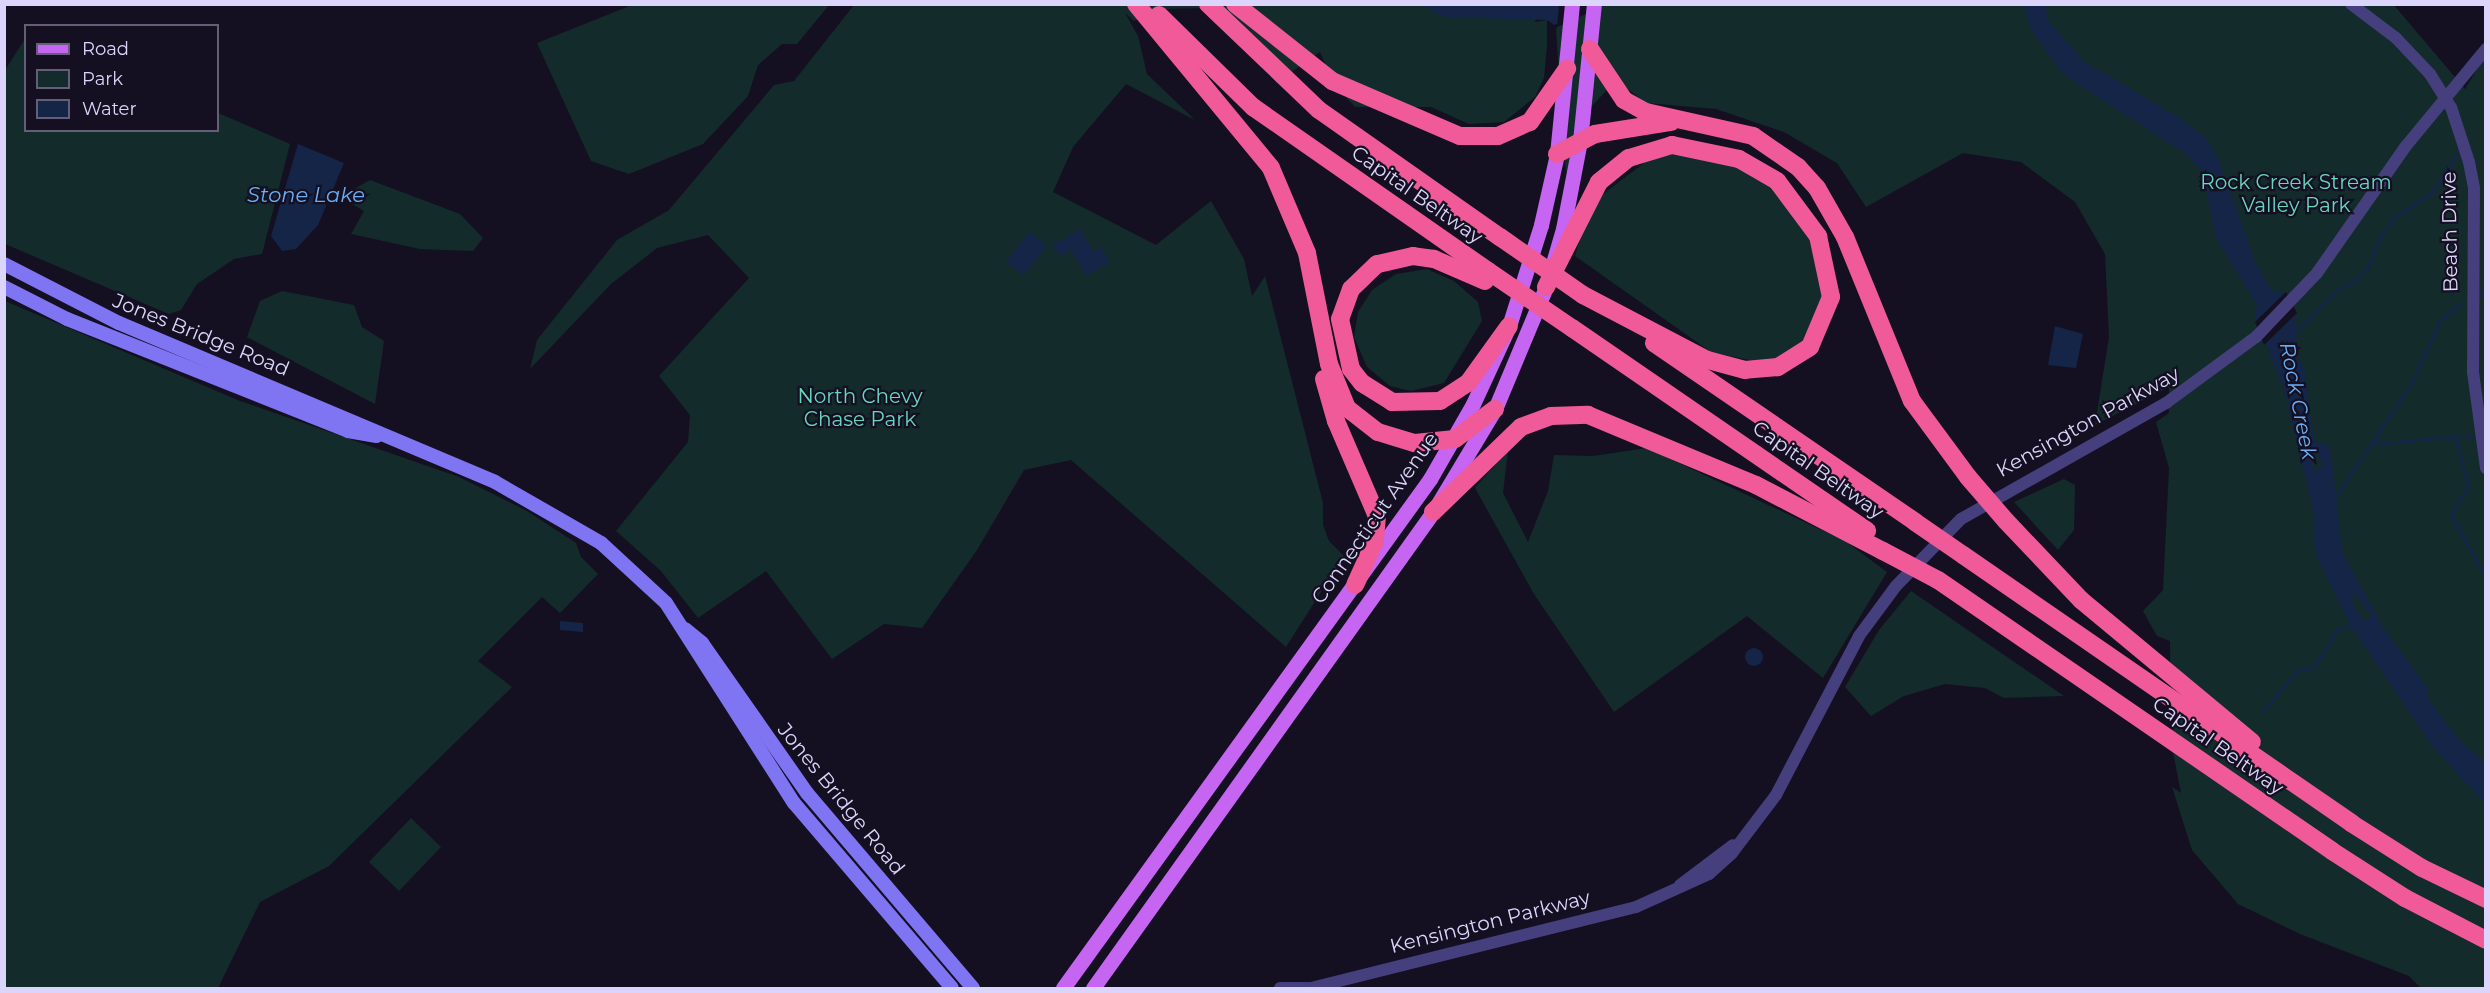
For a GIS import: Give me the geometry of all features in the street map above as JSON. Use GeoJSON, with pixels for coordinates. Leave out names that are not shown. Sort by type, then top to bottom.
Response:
{"type":"FeatureCollection","features":[{"type":"Feature","properties":{"kind":"highway"},"geometry":{"type":"LineString","coordinates":[[1136,4],[1271,168],[1299,227],[1315,288],[1329,364],[1347,408],[1398,440],[1455,439],[1495,409]]}},
{"type":"Feature","properties":{"kind":"highway","name":"Capital Beltway"},"geometry":{"type":"LineString","coordinates":[[1150,4],[1253,107],[1486,276],[1572,328],[1886,549],[1938,580],[2342,857],[2404,898],[2486,940]]}},
{"type":"Feature","properties":{"kind":"highway","name":"Capital Beltway"},"geometry":{"type":"LineString","coordinates":[[1208,4],[1319,110],[1500,237],[2351,822],[2422,868],[2486,899]]}},
{"type":"Feature","properties":{"kind":"highway"},"geometry":{"type":"LineString","coordinates":[[1235,4],[1332,81],[1460,136],[1498,136],[1518,129],[1540,112],[1567,69]]}},
{"type":"Feature","properties":{"kind":"highway"},"geometry":{"type":"LineString","coordinates":[[1590,41],[1624,100],[1646,112],[1753,136],[1817,188],[1845,237],[1887,350],[1912,401],[1968,477],[2081,600],[2351,822]]}},
{"type":"Feature","properties":{"kind":"highway"},"geometry":{"type":"LineString","coordinates":[[1557,154],[1580,141],[1688,120]]}},
{"type":"Feature","properties":{"kind":"highway"},"geometry":{"type":"LineString","coordinates":[[1546,287],[1599,182],[1629,159],[1672,145],[1739,159],[1778,181],[1818,236],[1831,297],[1810,346],[1778,367],[1745,370],[1707,360],[1583,295]]}},
{"type":"Feature","properties":{"kind":"highway"},"geometry":{"type":"LineString","coordinates":[[1486,276],[1424,257],[1377,264],[1351,289],[1340,319],[1351,369],[1362,383],[1392,402],[1440,401],[1468,383],[1509,326]]}},
{"type":"Feature","properties":{"kind":"highway"},"geometry":{"type":"LineString","coordinates":[[1315,288],[1320,365],[1329,399],[1378,521],[1355,585]]}},
{"type":"Feature","properties":{"kind":"highway"},"geometry":{"type":"LineString","coordinates":[[1433,512],[1521,427],[1551,416],[1587,415],[1756,485],[1886,549]]}},
{"type":"Feature","properties":{"kind":"main road","name":"Connecticut Avenue"},"geometry":{"type":"LineString","coordinates":[[1063,988],[1355,585],[1455,439],[1509,326],[1557,154],[1572,4]]}},
{"type":"Feature","properties":{"kind":"main road"},"geometry":{"type":"LineString","coordinates":[[1093,988],[1433,512],[1495,409],[1546,287],[1580,141],[1594,4]]}},
{"type":"Feature","properties":{"kind":"main road","name":"Jones Bridge Road"},"geometry":{"type":"LineString","coordinates":[[4,264],[119,323],[350,417],[385,437],[495,482],[593,538],[652,586],[685,629],[719,692],[794,803],[952,988]]}},
{"type":"Feature","properties":{"kind":"main road","name":"Jones Bridge Road"},"geometry":{"type":"LineString","coordinates":[[4,287],[67,319],[348,431],[385,437]]}},
{"type":"Feature","properties":{"kind":"main road"},"geometry":{"type":"LineString","coordinates":[[190,367],[195,353]]}},
{"type":"Feature","properties":{"kind":"main road","name":"Jones Bridge Road"},"geometry":{"type":"LineString","coordinates":[[685,629],[702,643],[807,793],[973,988]]}},
{"type":"Feature","properties":{"kind":"street","name":"Beach Drive"},"geometry":{"type":"LineString","coordinates":[[2351,4],[2396,38],[2446,96],[2457,122],[2469,162],[2473,372],[2486,468]]}},
{"type":"Feature","properties":{"kind":"street","name":"Kensington Parkway"},"geometry":{"type":"LineString","coordinates":[[1280,988],[1312,988],[1636,907],[1675,890],[1737,844],[1776,795],[1877,610],[1961,519],[2166,403],[2256,337],[2292,303],[2446,96],[2486,49]]}},
{"type":"Feature","properties":{"kind":"green space","name":"North Chevy Chase Park"},"geometry":{"type":"Polygon","coordinates":[[[1539,4],[1535,22],[1547,20],[1547,46],[1544,78],[1535,97],[1504,122],[1469,124],[1431,107],[1355,107],[1334,84],[1320,52],[1276,83],[1256,37],[1208,8],[1160,9],[1134,21],[1125,13],[1138,36],[1147,74],[1195,120],[1126,84],[1073,147],[1053,192],[1156,245],[1211,201],[1244,259],[1252,296],[1265,276],[1323,503],[1323,525],[1329,541],[1344,556],[1286,647],[1071,460],[1024,470],[977,550],[922,628],[884,624],[832,659],[766,571],[698,618],[661,571],[616,531],[688,442],[690,415],[659,376],[749,278],[708,235],[657,248],[611,284],[530,369],[537,340],[617,240],[669,210],[774,85],[794,81],[854,5],[1539,4]]]}},
{"type":"Feature","properties":{"kind":"green space","name":"Rock Creek Stream Valley Park"},"geometry":{"type":"Polygon","coordinates":[[[1566,4],[2393,4],[2465,89],[2485,56],[2485,988],[2421,988],[2409,976],[2300,934],[2238,904],[2192,850],[2172,787],[2181,793],[2171,742],[2170,641],[2157,636],[2143,611],[2163,590],[2169,468],[2156,422],[2169,413],[2169,387],[2095,425],[2109,337],[2105,254],[2075,202],[2021,162],[1963,153],[1866,207],[1837,163],[1784,132],[1716,109],[1646,103],[1616,80],[1591,107],[1566,173],[1556,30],[1566,4]]]}},
{"type":"Feature","properties":{"kind":"green space"},"geometry":{"type":"Polygon","coordinates":[[[632,5],[829,5],[797,44],[782,44],[758,65],[748,96],[703,144],[629,174],[591,161],[537,43],[632,5]]]}},
{"type":"Feature","properties":{"kind":"green space"},"geometry":{"type":"Polygon","coordinates":[[[24,41],[24,132],[219,132],[219,113],[290,144],[262,254],[234,259],[197,284],[181,310],[169,314],[5,244],[5,70],[24,41]]]}},
{"type":"Feature","properties":{"kind":"green space"},"geometry":{"type":"Polygon","coordinates":[[[1676,154],[1741,163],[1797,207],[1827,281],[1810,340],[1785,359],[1763,363],[1711,352],[1575,256],[1585,219],[1602,195],[1649,159],[1676,154]]]}},
{"type":"Feature","properties":{"kind":"green space"},"geometry":{"type":"Polygon","coordinates":[[[370,180],[460,214],[483,238],[473,251],[420,249],[351,234],[364,211],[340,197],[370,180]]]}},
{"type":"Feature","properties":{"kind":"green space"},"geometry":{"type":"Polygon","coordinates":[[[1427,269],[1454,281],[1478,302],[1482,321],[1444,383],[1411,391],[1390,386],[1367,367],[1354,337],[1358,312],[1372,290],[1396,274],[1427,269]]]}},
{"type":"Feature","properties":{"kind":"green space"},"geometry":{"type":"Polygon","coordinates":[[[282,291],[354,305],[362,327],[384,341],[375,404],[247,337],[260,301],[282,291]]]}},
{"type":"Feature","properties":{"kind":"green space"},"geometry":{"type":"Polygon","coordinates":[[[5,301],[240,401],[459,477],[527,511],[576,543],[581,557],[598,574],[560,613],[542,597],[478,661],[512,687],[329,866],[260,902],[218,988],[5,988],[5,301]]]}},
{"type":"Feature","properties":{"kind":"green space"},"geometry":{"type":"Polygon","coordinates":[[[1647,448],[1845,541],[1887,572],[1823,678],[1747,616],[1614,712],[1534,594],[1475,488],[1508,450],[1503,493],[1528,542],[1548,491],[1554,455],[1593,456],[1647,448]]]}},
{"type":"Feature","properties":{"kind":"green space"},"geometry":{"type":"Polygon","coordinates":[[[2064,479],[2075,485],[2074,530],[2058,550],[2014,502],[2064,479]]]}},
{"type":"Feature","properties":{"kind":"green space"},"geometry":{"type":"Polygon","coordinates":[[[1911,591],[2064,696],[2004,698],[1985,688],[1945,684],[1904,696],[1871,716],[1845,687],[1879,630],[1911,591]]]}},
{"type":"Feature","properties":{"kind":"green space"},"geometry":{"type":"Polygon","coordinates":[[[411,818],[441,847],[399,891],[369,862],[411,818]]]}},
{"type":"Feature","properties":{"kind":"water"},"geometry":{"type":"Polygon","coordinates":[[[1422,5],[1606,5],[1554,25],[1547,20],[1444,17],[1422,5]]]}},
{"type":"Feature","properties":{"kind":"water","name":"Rock Creek"},"geometry":{"type":"Polygon","coordinates":[[[2045,5],[2048,20],[2085,62],[2178,117],[2206,138],[2219,160],[2256,264],[2272,291],[2283,293],[2296,318],[2297,359],[2304,366],[2314,442],[2328,445],[2332,459],[2342,552],[2382,626],[2426,686],[2428,699],[2462,743],[2485,762],[2485,804],[2433,747],[2351,626],[2315,553],[2313,509],[2283,387],[2255,316],[2257,305],[2216,238],[2203,173],[2187,155],[2063,74],[2031,30],[2024,6],[2045,5]],[[2316,451],[2313,460],[2313,474],[2323,464],[2316,451]],[[2355,592],[2352,602],[2363,621],[2372,617],[2355,592]]]}},
{"type":"Feature","properties":{"kind":"water","name":"Stone Lake"},"geometry":{"type":"Polygon","coordinates":[[[298,144],[344,163],[318,225],[296,249],[282,251],[271,236],[298,144]]]}},
{"type":"Feature","properties":{"kind":"water"},"geometry":{"type":"Polygon","coordinates":[[[1080,229],[1093,251],[1101,247],[1110,262],[1086,276],[1071,250],[1060,256],[1053,245],[1080,229]]]}},
{"type":"Feature","properties":{"kind":"water"},"geometry":{"type":"Polygon","coordinates":[[[1030,232],[1047,246],[1023,276],[1006,261],[1030,232]]]}},
{"type":"Feature","properties":{"kind":"water"},"geometry":{"type":"Polygon","coordinates":[[[2055,326],[2083,334],[2076,368],[2048,365],[2055,326]]]}},
{"type":"Feature","properties":{"kind":"water"},"geometry":{"type":"Polygon","coordinates":[[[560,621],[583,623],[583,632],[560,630],[560,621]]]}},
{"type":"Feature","properties":{"kind":"water"},"geometry":{"type":"Polygon","coordinates":[[[1754,648],[1760,651],[1763,657],[1760,663],[1754,666],[1748,663],[1745,657],[1748,651],[1754,648]]]}},
{"type":"Feature","properties":{"kind":"pier"},"geometry":{"type":"Polygon","coordinates":[[[1559,5],[1606,5],[1557,27],[1559,5]]]}},
{"type":"Feature","properties":{"kind":"pier"},"geometry":{"type":"Polygon","coordinates":[[[2286,292],[2297,313],[2264,345],[2255,322],[2286,292]]]}},
{"type":"Feature","properties":{"kind":"waterway"},"geometry":{"type":"LineString","coordinates":[[2296,332],[2337,290],[2355,281],[2369,265],[2380,236],[2395,217],[2431,193],[2460,149]]}},
{"type":"Feature","properties":{"kind":"waterway"},"geometry":{"type":"LineString","coordinates":[[2479,294],[2485,291]]}},
{"type":"Feature","properties":{"kind":"waterway"},"geometry":{"type":"LineString","coordinates":[[2336,496],[2413,380],[2439,322],[2460,303]]}},
{"type":"Feature","properties":{"kind":"waterway"},"geometry":{"type":"LineString","coordinates":[[2372,444],[2472,435]]}},
{"type":"Feature","properties":{"kind":"waterway"},"geometry":{"type":"LineString","coordinates":[[2455,437],[2468,486],[2451,515],[2486,579]]}},
{"type":"Feature","properties":{"kind":"waterway"},"geometry":{"type":"LineString","coordinates":[[2263,711],[2297,671],[2315,666],[2338,628],[2354,627]]}}]}
